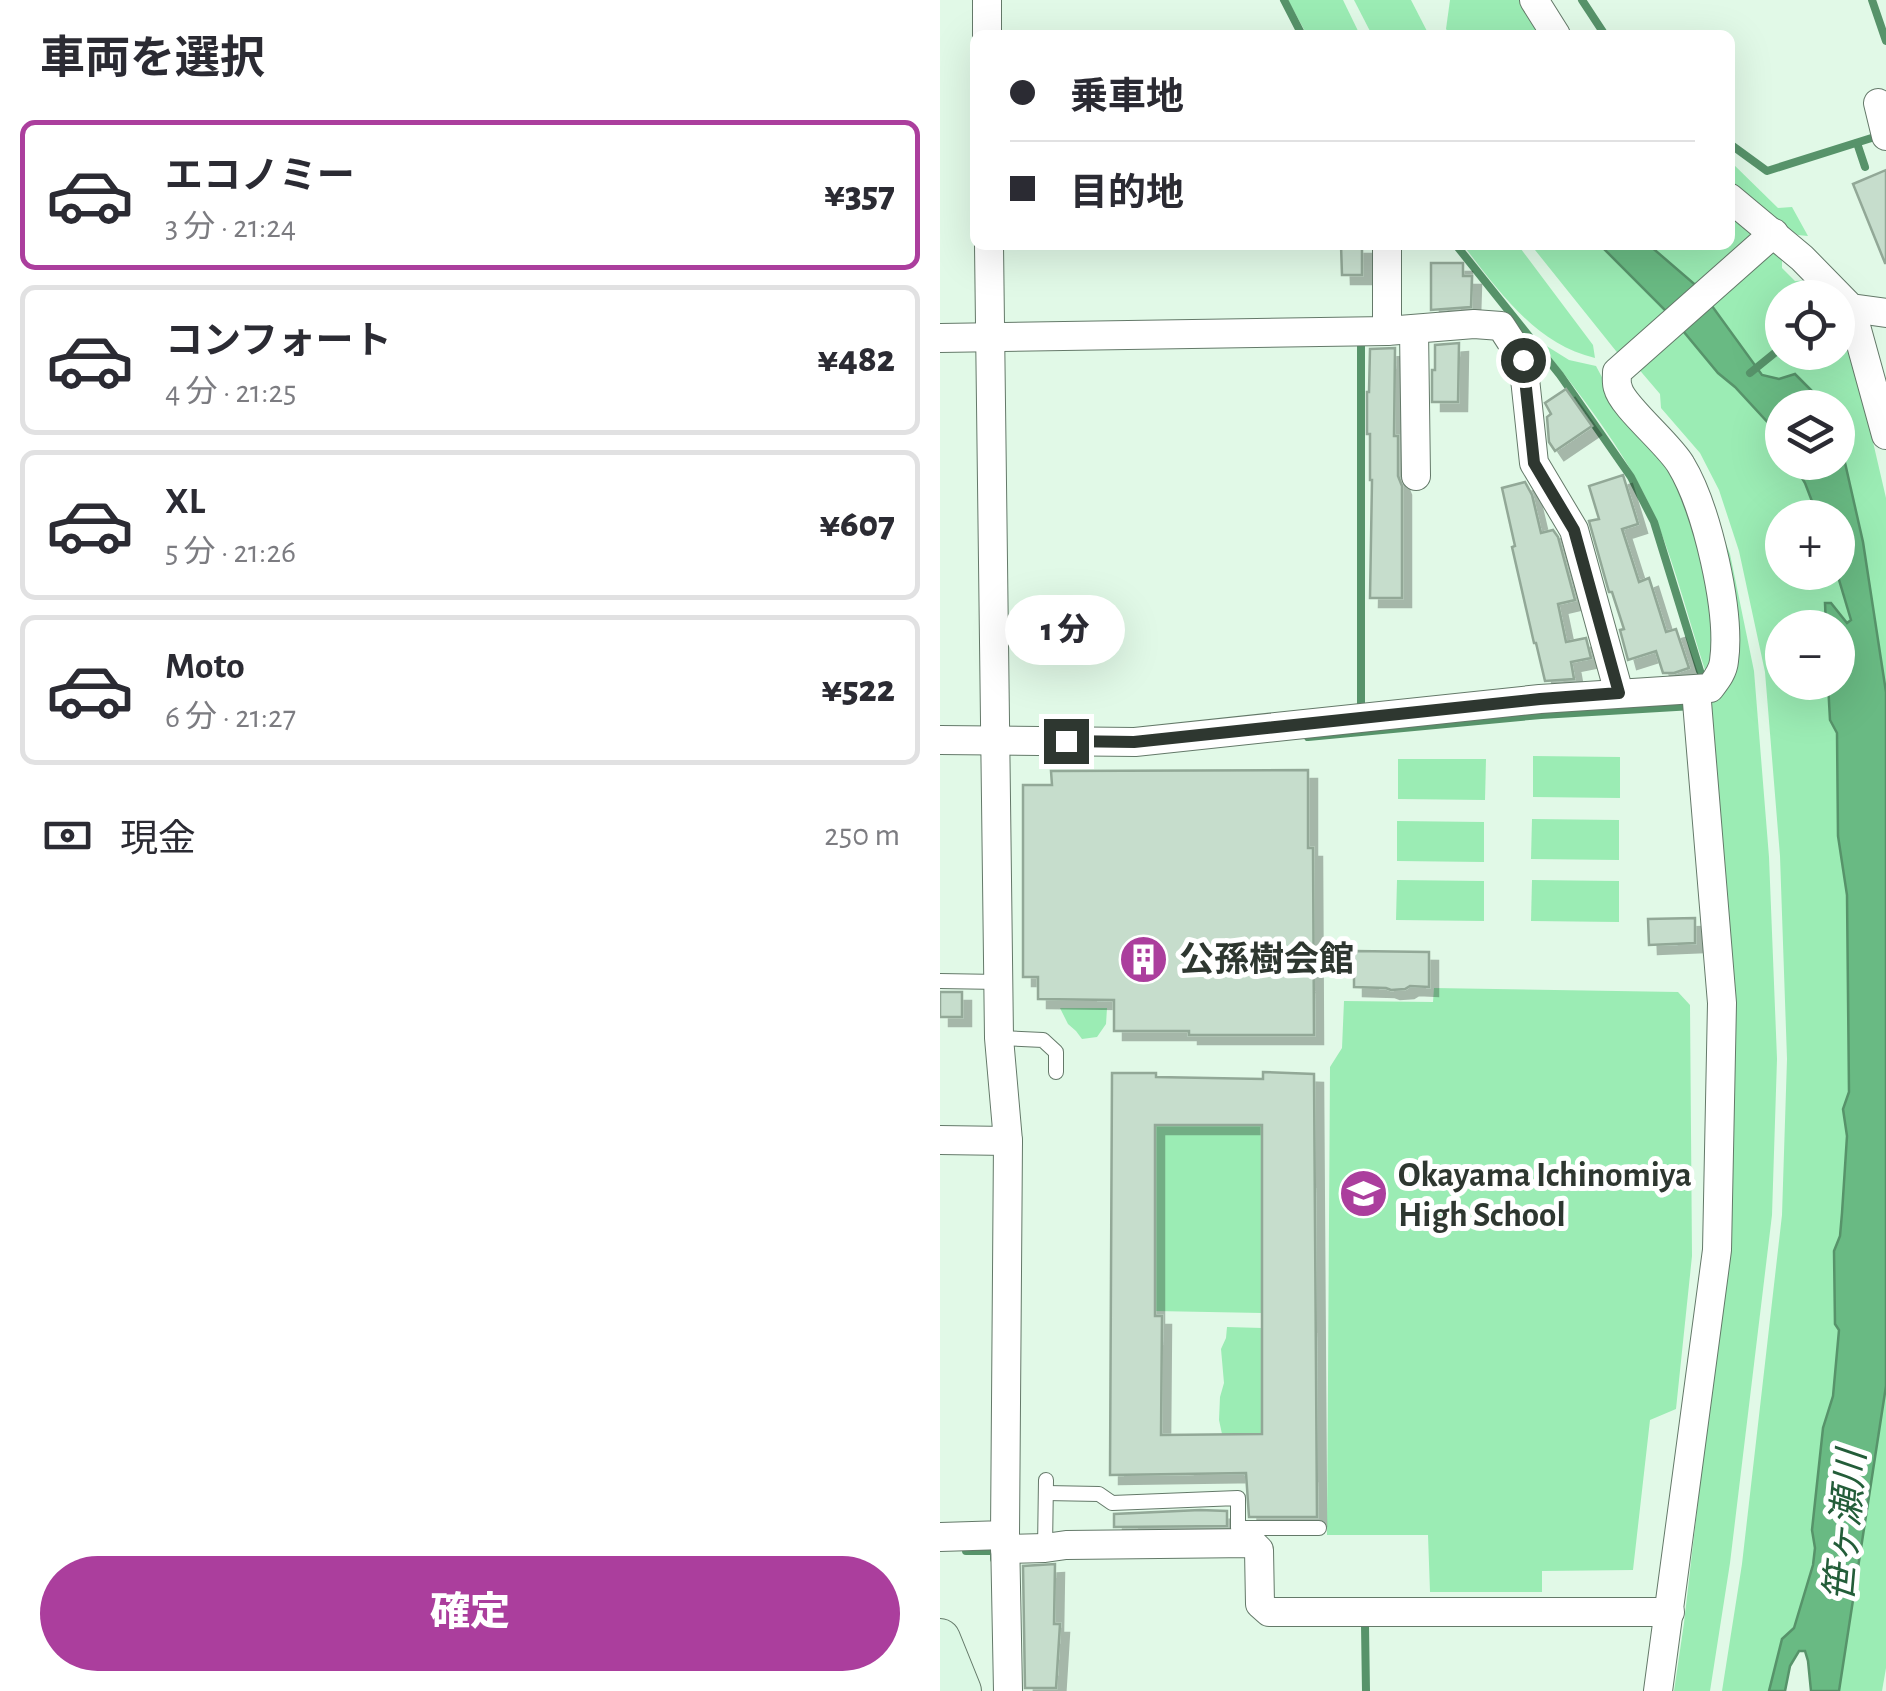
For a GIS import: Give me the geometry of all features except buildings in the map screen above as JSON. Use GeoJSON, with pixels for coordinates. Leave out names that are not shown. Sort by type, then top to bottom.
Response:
{"type":"FeatureCollection","features":[{"type":"Feature","properties":{"kind":"main road"},"geometry":{"type":"LineString","coordinates":[[940,1639],[961,1691]]}},
{"type":"Feature","properties":{"kind":"street"},"geometry":{"type":"LineString","coordinates":[[987,0],[987,30]]}},
{"type":"Feature","properties":{"kind":"street"},"geometry":{"type":"LineString","coordinates":[[1534,0],[1553,30]]}},
{"type":"Feature","properties":{"kind":"street"},"geometry":{"type":"LineString","coordinates":[[1735,203],[1819,280]]}},
{"type":"Feature","properties":{"kind":"street"},"geometry":{"type":"LineString","coordinates":[[940,740],[993,746],[1134,742],[1619,693],[1696,700],[1710,688],[1724,662],[1723,617],[1706,524],[1681,464],[1618,392],[1616,372],[1770,238]]}},
{"type":"Feature","properties":{"kind":"street"},"geometry":{"type":"LineString","coordinates":[[988,250],[983,337],[1000,1038],[1000,1539],[1008,1691]]}},
{"type":"Feature","properties":{"kind":"street"},"geometry":{"type":"LineString","coordinates":[[1388,250],[1416,476]]}},
{"type":"Feature","properties":{"kind":"street"},"geometry":{"type":"LineString","coordinates":[[1855,309],[1886,314]]}},
{"type":"Feature","properties":{"kind":"street"},"geometry":{"type":"LineString","coordinates":[[1855,322],[1886,434]]}},
{"type":"Feature","properties":{"kind":"street"},"geometry":{"type":"LineString","coordinates":[[940,338],[1501,326],[1523,360],[1534,463],[1574,530],[1619,693]]}},
{"type":"Feature","properties":{"kind":"street"},"geometry":{"type":"LineString","coordinates":[[1658,1691],[1717,1250],[1722,1003],[1696,700]]}},
{"type":"Feature","properties":{"kind":"street"},"geometry":{"type":"LineString","coordinates":[[940,1140],[1000,1140]]}},
{"type":"Feature","properties":{"kind":"street"},"geometry":{"type":"LineString","coordinates":[[940,1537],[1000,1539],[1045,1548],[1252,1543],[1260,1550],[1260,1604],[1269,1612],[1670,1612]]}},
{"type":"Feature","properties":{"kind":"lane"},"geometry":{"type":"LineString","coordinates":[[940,982],[999,982]]}},
{"type":"Feature","properties":{"kind":"lane"},"geometry":{"type":"LineString","coordinates":[[1000,1038],[1042,1040],[1056,1052],[1056,1072]]}},
{"type":"Feature","properties":{"kind":"lane"},"geometry":{"type":"LineString","coordinates":[[1045,1548],[1046,1486],[1100,1494],[1112,1502],[1238,1498],[1238,1528],[1319,1528]]}},
{"type":"Feature","properties":{"kind":"shaded area"},"geometry":{"type":"Polygon","coordinates":[[[1288,0],[1343,0],[1358,30],[1304,30],[1288,0]]]}},
{"type":"Feature","properties":{"kind":"shaded area"},"geometry":{"type":"Polygon","coordinates":[[[1354,0],[1411,0],[1426,30],[1369,30],[1354,0]]]}},
{"type":"Feature","properties":{"kind":"shaded area"},"geometry":{"type":"Polygon","coordinates":[[[1450,0],[1521,0],[1539,30],[1447,30],[1450,0]]]}},
{"type":"Feature","properties":{"kind":"shaded area"},"geometry":{"type":"Polygon","coordinates":[[[1735,166],[1778,208],[1792,207],[1808,236],[1798,235],[1735,192],[1735,166]]]}},
{"type":"Feature","properties":{"kind":"shaded area"},"geometry":{"type":"Polygon","coordinates":[[[1735,216],[1776,252],[1782,268],[1794,280],[1765,280],[1765,370],[1855,370],[1855,365],[1886,498],[1886,692],[1863,542],[1849,480],[1855,480],[1855,390],[1800,390],[1762,375],[1699,288],[1655,250],[1735,250],[1735,216]]]}},
{"type":"Feature","properties":{"kind":"shaded area"},"geometry":{"type":"Polygon","coordinates":[[[1467,250],[1522,250],[1593,345],[1595,358],[1554,341],[1505,297],[1467,250]]]}},
{"type":"Feature","properties":{"kind":"shaded area"},"geometry":{"type":"Polygon","coordinates":[[[1535,250],[1605,250],[1765,420],[1765,480],[1805,483],[1812,500],[1765,500],[1765,590],[1842,590],[1848,610],[1825,604],[1825,610],[1765,610],[1765,672],[1739,551],[1719,490],[1700,453],[1661,408],[1660,394],[1625,353],[1620,356],[1535,250]]]}},
{"type":"Feature","properties":{"kind":"shaded area"},"geometry":{"type":"Polygon","coordinates":[[[1537,340],[1569,360],[1596,366],[1613,398],[1674,469],[1706,557],[1715,661],[1705,670],[1657,522],[1634,475],[1537,340]]]}},
{"type":"Feature","properties":{"kind":"shaded area"},"geometry":{"type":"Polygon","coordinates":[[[1717,522],[1730,554],[1754,671],[1769,857],[1777,1059],[1772,1215],[1730,1563],[1710,1691],[1674,1691],[1727,1249],[1709,702],[1717,522]]]}},
{"type":"Feature","properties":{"kind":"shaded area"},"geometry":{"type":"Polygon","coordinates":[[[1767,700],[1829,700],[1830,719],[1837,733],[1838,836],[1847,895],[1849,1093],[1843,1109],[1847,1136],[1840,1236],[1834,1251],[1840,1329],[1833,1396],[1823,1429],[1812,1530],[1813,1565],[1794,1629],[1782,1639],[1769,1691],[1722,1691],[1742,1564],[1782,1215],[1787,1059],[1780,856],[1767,700]]]}},
{"type":"Feature","properties":{"kind":"shaded area"},"geometry":{"type":"Polygon","coordinates":[[[1533,756],[1620,757],[1620,798],[1533,797],[1533,756]]]}},
{"type":"Feature","properties":{"kind":"shaded area"},"geometry":{"type":"Polygon","coordinates":[[[1398,759],[1486,759],[1485,800],[1398,799],[1398,759]]]}},
{"type":"Feature","properties":{"kind":"shaded area"},"geometry":{"type":"Polygon","coordinates":[[[1532,819],[1619,820],[1619,860],[1531,859],[1532,819]]]}},
{"type":"Feature","properties":{"kind":"shaded area"},"geometry":{"type":"Polygon","coordinates":[[[1397,821],[1484,822],[1484,862],[1397,861],[1397,821]]]}},
{"type":"Feature","properties":{"kind":"shaded area"},"geometry":{"type":"Polygon","coordinates":[[[1397,880],[1484,881],[1484,921],[1396,920],[1397,880]]]}},
{"type":"Feature","properties":{"kind":"shaded area"},"geometry":{"type":"Polygon","coordinates":[[[1532,880],[1619,881],[1619,922],[1531,921],[1532,880]]]}},
{"type":"Feature","properties":{"kind":"shaded area"},"geometry":{"type":"Polygon","coordinates":[[[1434,988],[1678,992],[1690,1005],[1692,1256],[1676,1409],[1650,1420],[1633,1570],[1542,1571],[1542,1592],[1430,1592],[1428,1535],[1327,1535],[1330,1067],[1342,1048],[1344,1001],[1433,1002],[1434,988]]]}},
{"type":"Feature","properties":{"kind":"shaded area"},"geometry":{"type":"Polygon","coordinates":[[[1060,1008],[1107,1008],[1106,1024],[1097,1037],[1082,1039],[1060,1008]]]}},
{"type":"Feature","properties":{"kind":"shaded area"},"geometry":{"type":"Polygon","coordinates":[[[1155,1125],[1262,1125],[1262,1313],[1155,1311],[1155,1125]]]}},
{"type":"Feature","properties":{"kind":"shaded area"},"geometry":{"type":"Polygon","coordinates":[[[1227,1327],[1262,1328],[1262,1434],[1222,1434],[1221,1349],[1227,1327]]]}},
{"type":"Feature","properties":{"kind":"shaded area"},"geometry":{"type":"Polygon","coordinates":[[[1886,1386],[1886,1668],[1882,1691],[1839,1691],[1886,1386]]]}},
{"type":"Feature","properties":{"kind":"water"},"geometry":{"type":"Polygon","coordinates":[[[1605,250],[1655,250],[1699,288],[1762,375],[1779,379],[1795,374],[1811,390],[1765,390],[1765,420],[1718,373],[1669,314],[1605,250]]]}},
{"type":"Feature","properties":{"kind":"water"},"geometry":{"type":"Polygon","coordinates":[[[1803,480],[1849,480],[1853,500],[1812,500],[1803,480]]]}},
{"type":"Feature","properties":{"kind":"water","name":"笹ヶ瀬川"},"geometry":{"type":"Polygon","coordinates":[[[1855,507],[1886,692],[1886,1386],[1839,1691],[1811,1691],[1805,1651],[1799,1651],[1790,1666],[1785,1691],[1769,1691],[1782,1639],[1794,1628],[1813,1565],[1812,1530],[1823,1428],[1833,1396],[1839,1330],[1835,1324],[1834,1251],[1840,1236],[1847,1136],[1843,1109],[1849,1092],[1847,895],[1838,836],[1837,733],[1830,720],[1829,700],[1855,700],[1855,610],[1848,610],[1842,590],[1855,590],[1855,507]]]}},
{"type":"Feature","properties":{"kind":"waterway"},"geometry":{"type":"LineString","coordinates":[[1284,0],[1299,30]]}},
{"type":"Feature","properties":{"kind":"waterway"},"geometry":{"type":"LineString","coordinates":[[1582,0],[1602,30]]}},
{"type":"Feature","properties":{"kind":"waterway"},"geometry":{"type":"LineString","coordinates":[[1872,0],[1886,41]]}},
{"type":"Feature","properties":{"kind":"waterway"},"geometry":{"type":"LineString","coordinates":[[1735,148],[1767,171],[1881,135]]}},
{"type":"Feature","properties":{"kind":"waterway"},"geometry":{"type":"LineString","coordinates":[[1857,143],[1865,167]]}},
{"type":"Feature","properties":{"kind":"waterway"},"geometry":{"type":"LineString","coordinates":[[1460,250],[1560,375],[1631,477],[1654,522],[1700,671]]}},
{"type":"Feature","properties":{"kind":"waterway"},"geometry":{"type":"LineString","coordinates":[[1361,341],[1361,712]]}},
{"type":"Feature","properties":{"kind":"waterway"},"geometry":{"type":"LineString","coordinates":[[1750,373],[1765,361]]}},
{"type":"Feature","properties":{"kind":"waterway"},"geometry":{"type":"LineString","coordinates":[[1308,737],[1541,715],[1693,706]]}},
{"type":"Feature","properties":{"kind":"waterway"},"geometry":{"type":"LineString","coordinates":[[966,1551],[994,1551],[994,1559]]}},
{"type":"Feature","properties":{"kind":"waterway"},"geometry":{"type":"LineString","coordinates":[[1365,1625],[1366,1691]]}},
{"type":"Feature","properties":{"kind":"place","name":"公孫樹会館"},"geometry":{"type":"Point","coordinates":[1144,959]}},
{"type":"Feature","properties":{"kind":"place","name":"Okayama Ichinomiya High School"},"geometry":{"type":"Point","coordinates":[1363,1194]}},
{"type":"Feature","properties":{"kind":"route"},"geometry":{"type":"LineString","coordinates":[[1066,741],[1134,742],[1619,693],[1574,530],[1534,463],[1523,360]]}}]}
